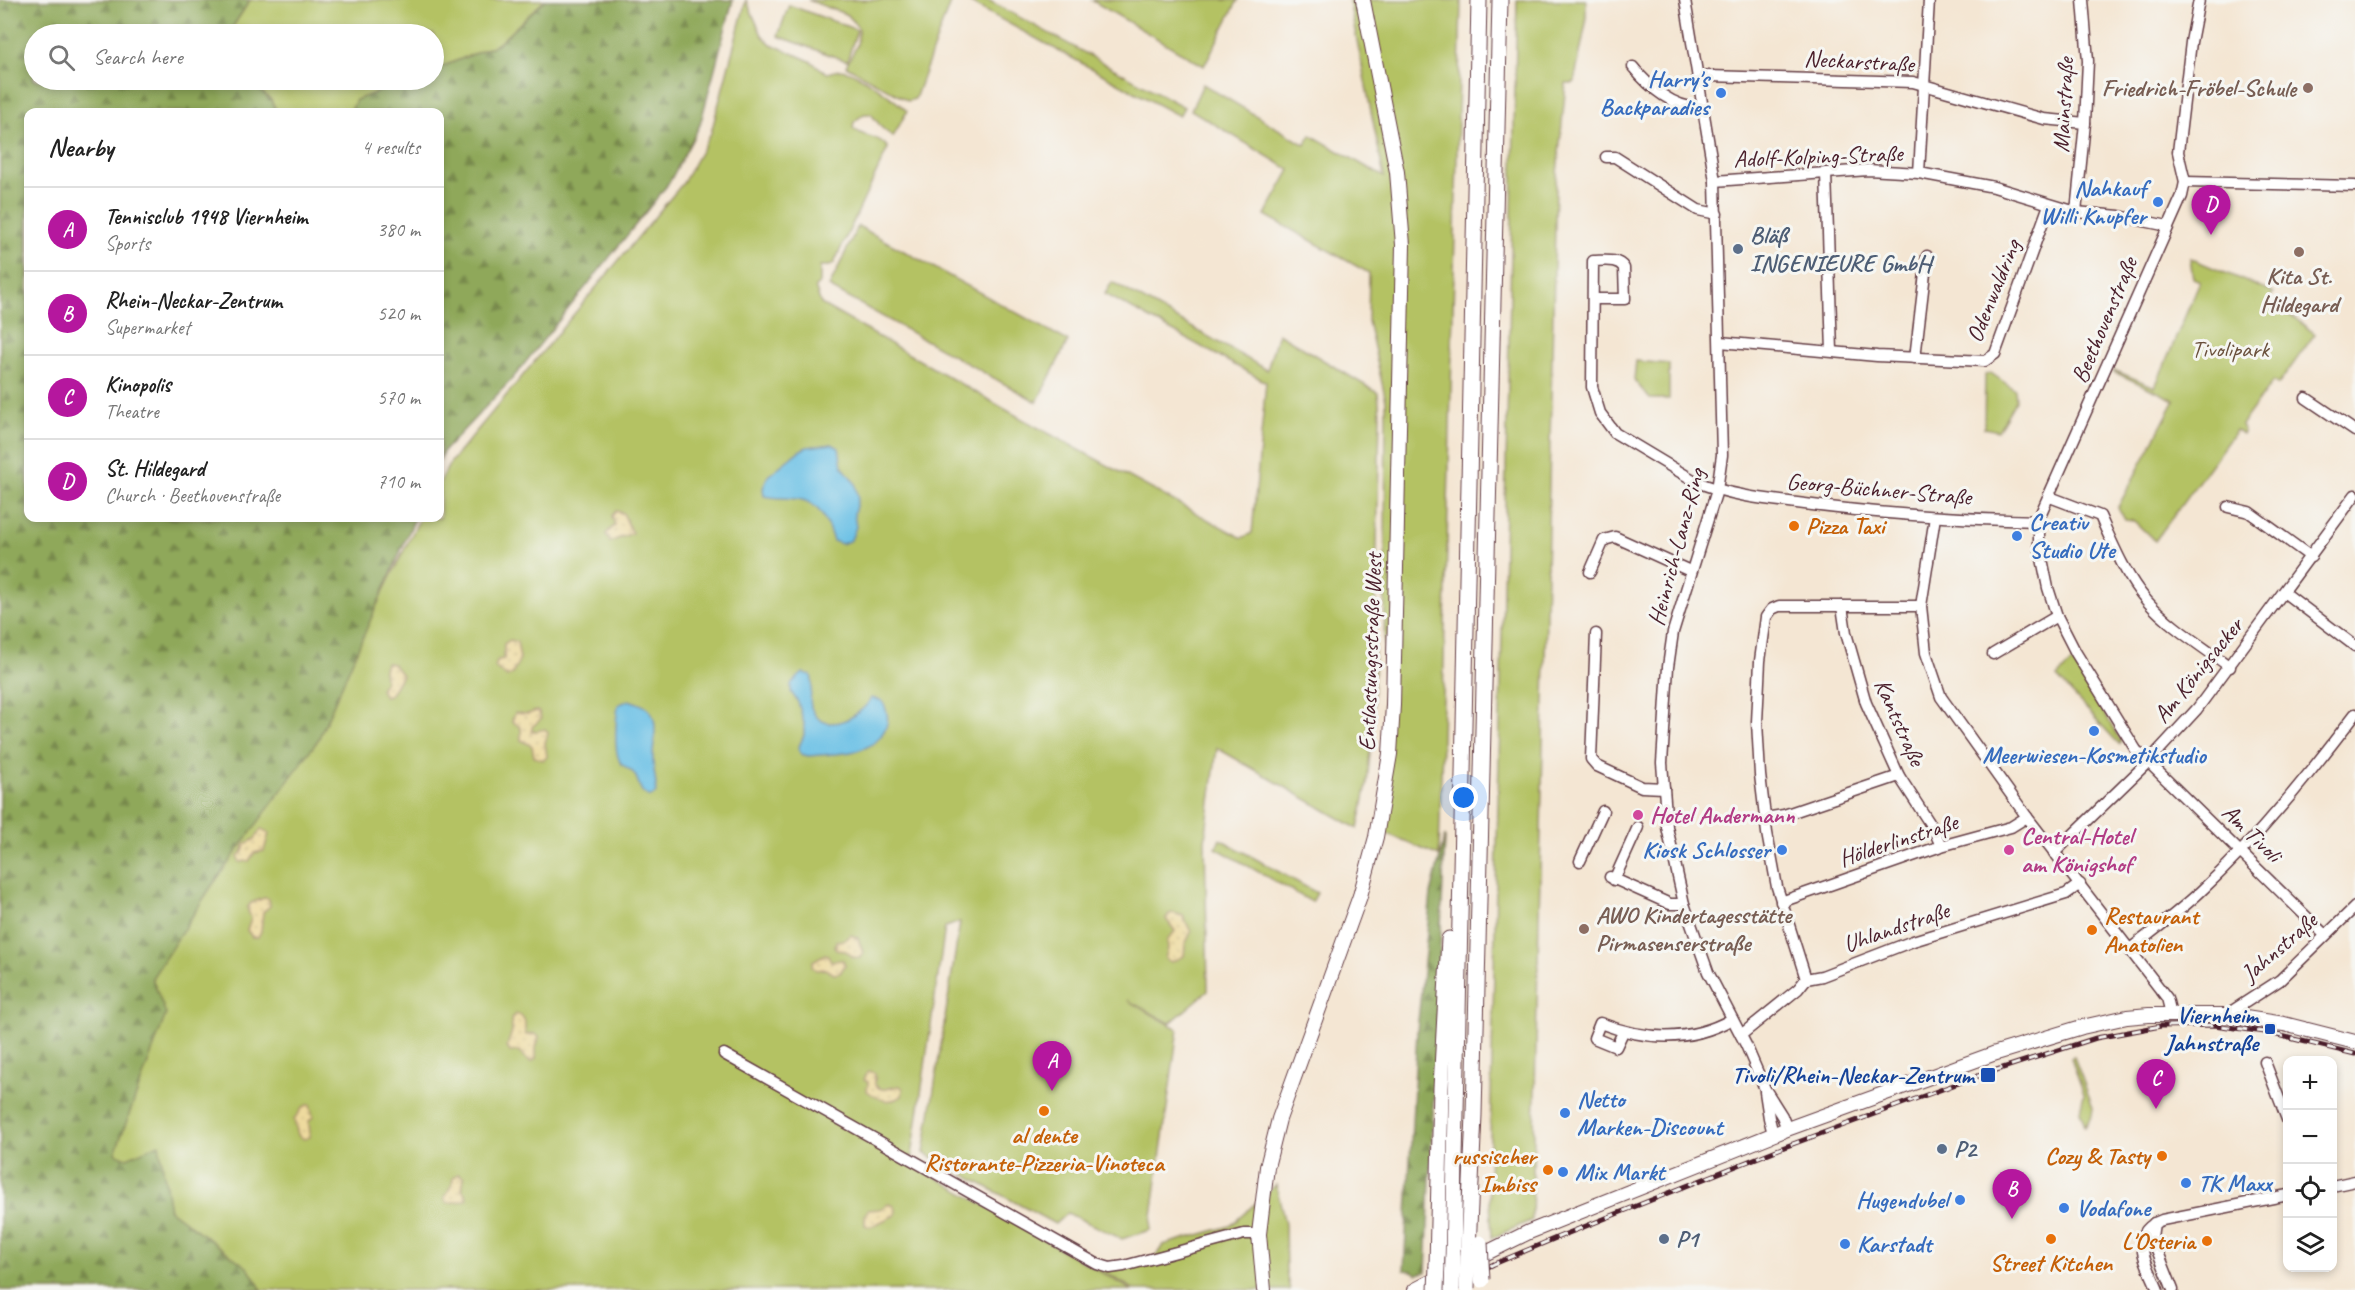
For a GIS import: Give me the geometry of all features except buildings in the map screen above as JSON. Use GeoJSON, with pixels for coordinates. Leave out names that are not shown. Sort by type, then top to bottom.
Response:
{"type":"FeatureCollection","features":[{"type":"Feature","properties":{"kind":"highway"},"geometry":{"type":"LineString","coordinates":[[1470,1288],[1457,1262],[1460,868],[1479,0]]}},
{"type":"Feature","properties":{"kind":"highway"},"geometry":{"type":"LineString","coordinates":[[1470,1288],[1474,1246],[1474,1115],[1500,0]]}},
{"type":"Feature","properties":{"kind":"highway"},"geometry":{"type":"LineString","coordinates":[[1436,1290],[1446,989],[1451,910],[1460,868]]}},
{"type":"Feature","properties":{"kind":"main road","name":"Entlastungsstraße West"},"geometry":{"type":"LineString","coordinates":[[1264,1290],[1259,1234],[1267,1167],[1280,1119],[1360,896],[1376,837],[1390,754],[1403,245],[1397,172],[1363,0]]}},
{"type":"Feature","properties":{"kind":"main road"},"geometry":{"type":"LineString","coordinates":[[1415,1290],[1457,1262],[1773,1134],[1993,1054],[2059,1033],[2127,1017],[2171,1014],[2226,1015],[2284,1024],[2355,1042]]}},
{"type":"Feature","properties":{"kind":"street","name":"Heinrich-Lanz-Ring"},"geometry":{"type":"LineString","coordinates":[[1685,0],[1715,181],[1722,455],[1717,490],[1690,571],[1673,632],[1668,667],[1662,763],[1668,835],[1684,903],[1708,972],[1787,1129]]}},
{"type":"Feature","properties":{"kind":"street"},"geometry":{"type":"LineString","coordinates":[[1919,173],[1929,0]]}},
{"type":"Feature","properties":{"kind":"street","name":"Mainstraße"},"geometry":{"type":"LineString","coordinates":[[2076,212],[2085,123],[2088,61],[2083,0]]}},
{"type":"Feature","properties":{"kind":"street"},"geometry":{"type":"LineString","coordinates":[[2199,0],[2191,42],[2178,152],[2185,182],[2355,186]]}},
{"type":"Feature","properties":{"kind":"street"},"geometry":{"type":"LineString","coordinates":[[1633,67],[1646,83],[1683,106],[1692,109],[1703,107]]}},
{"type":"Feature","properties":{"kind":"street","name":"Neckarstraße"},"geometry":{"type":"LineString","coordinates":[[1698,77],[1901,82],[1924,85],[2044,119],[2085,123]]}},
{"type":"Feature","properties":{"kind":"street"},"geometry":{"type":"LineString","coordinates":[[1606,157],[1615,157],[1698,210],[1717,214]]}},
{"type":"Feature","properties":{"kind":"street","name":"Adolf-Kolping-Straße"},"geometry":{"type":"LineString","coordinates":[[1715,181],[1868,170],[1919,173],[1994,187],[2076,212],[2119,216],[2168,226]]}},
{"type":"Feature","properties":{"kind":"street"},"geometry":{"type":"LineString","coordinates":[[1826,173],[1832,351]]}},
{"type":"Feature","properties":{"kind":"street","name":"Beethovenstraße"},"geometry":{"type":"LineString","coordinates":[[2148,762],[2136,750],[2076,653],[2057,616],[2042,560],[2039,521],[2182,196],[2185,182]]}},
{"type":"Feature","properties":{"kind":"street","name":"Odenwaldring"},"geometry":{"type":"LineString","coordinates":[[1720,342],[1985,362],[1995,354],[2049,204]]}},
{"type":"Feature","properties":{"kind":"street"},"geometry":{"type":"LineString","coordinates":[[1916,358],[1927,256]]}},
{"type":"Feature","properties":{"kind":"street","name":"Georg-Büchner-Straße"},"geometry":{"type":"LineString","coordinates":[[1593,299],[1625,299],[1622,263],[1593,261],[1592,387],[1600,413],[1615,433],[1695,481],[1717,490],[1840,509],[1935,517],[2039,521]]}},
{"type":"Feature","properties":{"kind":"street"},"geometry":{"type":"LineString","coordinates":[[2306,398],[2355,430]]}},
{"type":"Feature","properties":{"kind":"street","name":"Am Königsacker"},"geometry":{"type":"LineString","coordinates":[[2054,853],[2148,762],[2197,709],[2285,593],[2355,495]]}},
{"type":"Feature","properties":{"kind":"street"},"geometry":{"type":"LineString","coordinates":[[2050,497],[2100,516],[2130,577],[2147,601],[2230,667]]}},
{"type":"Feature","properties":{"kind":"street"},"geometry":{"type":"LineString","coordinates":[[2228,507],[2249,512],[2311,556]]}},
{"type":"Feature","properties":{"kind":"street"},"geometry":{"type":"LineString","coordinates":[[1935,517],[1920,606],[1926,653],[1941,698],[2026,817],[2167,998],[2171,1014]]}},
{"type":"Feature","properties":{"kind":"street"},"geometry":{"type":"LineString","coordinates":[[1590,572],[1604,540],[1615,537],[1690,571]]}},
{"type":"Feature","properties":{"kind":"street"},"geometry":{"type":"LineString","coordinates":[[2285,593],[2355,646]]}},
{"type":"Feature","properties":{"kind":"street"},"geometry":{"type":"LineString","coordinates":[[1806,979],[1781,902],[1765,818],[1757,722],[1760,661],[1766,617],[1772,609],[1779,606],[1920,606]]}},
{"type":"Feature","properties":{"kind":"street","name":"Kantstraße"},"geometry":{"type":"LineString","coordinates":[[1842,606],[1857,679],[1876,727],[1899,776],[1934,830],[1941,846]]}},
{"type":"Feature","properties":{"kind":"street"},"geometry":{"type":"LineString","coordinates":[[1993,654],[2057,616]]}},
{"type":"Feature","properties":{"kind":"street"},"geometry":{"type":"LineString","coordinates":[[1596,634],[1591,759],[1597,766],[1642,788],[1664,788]]}},
{"type":"Feature","properties":{"kind":"street"},"geometry":{"type":"LineString","coordinates":[[2130,950],[2182,909],[2240,850],[2320,761],[2355,714]]}},
{"type":"Feature","properties":{"kind":"street","name":"Am Tivoli"},"geometry":{"type":"LineString","coordinates":[[2148,762],[2325,935]]}},
{"type":"Feature","properties":{"kind":"street"},"geometry":{"type":"LineString","coordinates":[[1765,818],[1784,815],[1899,776]]}},
{"type":"Feature","properties":{"kind":"street"},"geometry":{"type":"LineString","coordinates":[[1580,861],[1603,811]]}},
{"type":"Feature","properties":{"kind":"street","name":"Hölderlinstraße"},"geometry":{"type":"LineString","coordinates":[[1781,902],[1941,846],[2011,827],[2026,817]]}},
{"type":"Feature","properties":{"kind":"street"},"geometry":{"type":"LineString","coordinates":[[1638,826],[1612,878],[1670,904],[1684,903]]}},
{"type":"Feature","properties":{"kind":"street","name":"Uhlandstraße"},"geometry":{"type":"LineString","coordinates":[[1741,1035],[1798,989],[1806,979],[1822,976],[1913,941],[2066,894],[2080,884]]}},
{"type":"Feature","properties":{"kind":"street","name":"Jahnstraße"},"geometry":{"type":"LineString","coordinates":[[2226,1015],[2280,980],[2355,906]]}},
{"type":"Feature","properties":{"kind":"street"},"geometry":{"type":"LineString","coordinates":[[1623,1032],[1654,1037],[1672,1037],[1717,1027],[1732,1019]]}},
{"type":"Feature","properties":{"kind":"street"},"geometry":{"type":"LineString","coordinates":[[724,1054],[1097,1264],[1110,1268],[1124,1266],[1244,1234],[1259,1234]]}},
{"type":"Feature","properties":{"kind":"street"},"geometry":{"type":"LineString","coordinates":[[2265,1062],[2283,1110]]}},
{"type":"Feature","properties":{"kind":"street","name":"Heinrich-Lanz-Ring"},"geometry":{"type":"LineString","coordinates":[[1765,1089],[1768,1118],[1773,1134]]}},
{"type":"Feature","properties":{"kind":"street"},"geometry":{"type":"LineString","coordinates":[[2337,1185],[2355,1181]]}},
{"type":"Feature","properties":{"kind":"street"},"geometry":{"type":"LineString","coordinates":[[2158,1290],[2143,1251],[2142,1240],[2144,1232],[2154,1223],[2283,1196]]}},
{"type":"Feature","properties":{"kind":"street"},"geometry":{"type":"LineString","coordinates":[[2154,1223],[2152,1238],[2173,1290]]}},
{"type":"Feature","properties":{"kind":"green space"},"geometry":{"type":"Polygon","coordinates":[[[0,0],[250,0],[234,24],[24,24],[24,90],[259,90],[271,100],[275,108],[24,108],[24,522],[413,522],[318,740],[211,887],[152,978],[166,1014],[115,1153],[127,1158],[159,1144],[170,1210],[248,1268],[262,1290],[0,1290],[0,0]]]}},
{"type":"Feature","properties":{"kind":"green space"},"geometry":{"type":"Polygon","coordinates":[[[250,0],[545,0],[498,44],[444,66],[444,24],[234,24],[250,0]]]}},
{"type":"Feature","properties":{"kind":"green space"},"geometry":{"type":"Polygon","coordinates":[[[545,0],[733,0],[700,125],[669,183],[513,378],[444,451],[444,108],[352,108],[356,100],[382,90],[444,90],[444,66],[498,44],[545,0]]]}},
{"type":"Feature","properties":{"kind":"green space"},"geometry":{"type":"Polygon","coordinates":[[[746,0],[762,35],[771,44],[810,61],[827,73],[841,70],[857,75],[907,111],[893,137],[871,114],[864,114],[854,122],[853,128],[862,134],[876,138],[888,148],[834,263],[830,266],[820,266],[820,283],[815,287],[821,304],[1024,420],[1242,538],[1252,533],[1266,382],[1105,294],[1112,282],[1267,370],[1278,333],[1378,393],[1380,415],[1373,720],[1367,784],[1358,829],[1217,748],[1205,841],[1208,991],[1170,1023],[1127,1000],[1178,1029],[1150,1230],[1122,1239],[1067,1213],[1055,1224],[924,1153],[960,922],[945,927],[911,1163],[1132,1290],[238,1290],[15,1132],[330,699],[418,522],[444,522],[444,474],[450,463],[683,183],[711,133],[746,0]]]}},
{"type":"Feature","properties":{"kind":"green space"},"geometry":{"type":"Polygon","coordinates":[[[808,0],[951,0],[915,99],[908,101],[846,66],[857,45],[859,29],[848,15],[808,0]]]}},
{"type":"Feature","properties":{"kind":"green space"},"geometry":{"type":"Polygon","coordinates":[[[970,0],[988,0],[1184,107],[1179,116],[969,2],[970,0]]]}},
{"type":"Feature","properties":{"kind":"green space"},"geometry":{"type":"Polygon","coordinates":[[[1091,0],[1238,0],[1204,66],[1091,0]]]}},
{"type":"Feature","properties":{"kind":"green space"},"geometry":{"type":"Polygon","coordinates":[[[1349,0],[1461,0],[1439,856],[1383,832],[1386,401],[1368,321],[1369,273],[1265,215],[1290,170],[1191,110],[1203,84],[1305,145],[1311,135],[1384,177],[1349,0]]]}},
{"type":"Feature","properties":{"kind":"green space"},"geometry":{"type":"Polygon","coordinates":[[[1517,0],[1586,0],[1586,23],[1574,83],[1566,83],[1556,184],[1532,1220],[1492,1238],[1489,1182],[1517,0]]]}},
{"type":"Feature","properties":{"kind":"green space"},"geometry":{"type":"Polygon","coordinates":[[[789,5],[857,30],[847,61],[778,36],[789,5]]]}},
{"type":"Feature","properties":{"kind":"green space"},"geometry":{"type":"Polygon","coordinates":[[[259,90],[382,90],[356,100],[352,108],[275,108],[271,100],[259,90]]]}},
{"type":"Feature","properties":{"kind":"green space"},"geometry":{"type":"Polygon","coordinates":[[[858,226],[1068,341],[1037,402],[829,287],[858,226]]]}},
{"type":"Feature","properties":{"kind":"green space","name":"Tivolipark"},"geometry":{"type":"Polygon","coordinates":[[[2190,258],[2273,293],[2267,304],[2292,316],[2315,334],[2278,385],[2273,381],[2241,425],[2244,431],[2242,434],[2236,430],[2155,541],[2134,521],[2125,520],[2118,507],[2175,400],[2114,370],[2155,387],[2200,281],[2193,278],[2190,258]]]}},
{"type":"Feature","properties":{"kind":"green space"},"geometry":{"type":"Polygon","coordinates":[[[1636,361],[1669,364],[1669,399],[1650,399],[1634,380],[1636,361]]]}},
{"type":"Feature","properties":{"kind":"green space"},"geometry":{"type":"Polygon","coordinates":[[[1991,373],[2015,390],[2016,400],[1998,431],[1984,428],[1985,375],[1991,373]]]}},
{"type":"Feature","properties":{"kind":"green space"},"geometry":{"type":"Polygon","coordinates":[[[2073,661],[2121,741],[2119,744],[2057,677],[2073,661]]]}},
{"type":"Feature","properties":{"kind":"green space"},"geometry":{"type":"Polygon","coordinates":[[[1445,836],[1426,1272],[1417,1274],[1404,1270],[1417,1031],[1431,894],[1445,836]]]}},
{"type":"Feature","properties":{"kind":"green space"},"geometry":{"type":"Polygon","coordinates":[[[1220,839],[1317,893],[1312,902],[1216,848],[1220,839]]]}},
{"type":"Feature","properties":{"kind":"green space"},"geometry":{"type":"Polygon","coordinates":[[[2074,1057],[2093,1107],[2092,1115],[2085,1127],[2080,1111],[2084,1094],[2071,1058],[2074,1057]]]}},
{"type":"Feature","properties":{"kind":"green space"},"geometry":{"type":"Polygon","coordinates":[[[1276,1185],[1285,1224],[1286,1272],[1290,1290],[1135,1290],[1097,1268],[1154,1259],[1163,1245],[1230,1226],[1276,1185]]]}},
{"type":"Feature","properties":{"kind":"sand"},"geometry":{"type":"Polygon","coordinates":[[[616,511],[623,513],[632,533],[610,542],[606,534],[615,525],[612,516],[616,511]]]}},
{"type":"Feature","properties":{"kind":"sand"},"geometry":{"type":"Polygon","coordinates":[[[510,640],[517,642],[520,659],[512,675],[507,677],[495,667],[498,660],[504,659],[504,644],[510,640]]]}},
{"type":"Feature","properties":{"kind":"sand"},"geometry":{"type":"Polygon","coordinates":[[[386,663],[393,664],[402,675],[391,694],[385,696],[380,689],[385,681],[386,663]]]}},
{"type":"Feature","properties":{"kind":"sand"},"geometry":{"type":"Polygon","coordinates":[[[539,712],[541,719],[532,727],[532,732],[545,729],[548,733],[545,743],[547,757],[543,760],[534,757],[532,746],[521,740],[521,728],[512,721],[515,713],[528,714],[539,712]]]}},
{"type":"Feature","properties":{"kind":"sand"},"geometry":{"type":"Polygon","coordinates":[[[261,829],[269,833],[264,851],[254,853],[249,861],[239,862],[238,856],[245,844],[255,839],[261,829]]]}},
{"type":"Feature","properties":{"kind":"sand"},"geometry":{"type":"Polygon","coordinates":[[[264,898],[269,899],[270,906],[263,912],[258,937],[252,937],[247,930],[251,918],[247,908],[251,903],[264,898]]]}},
{"type":"Feature","properties":{"kind":"sand"},"geometry":{"type":"Polygon","coordinates":[[[1169,914],[1183,916],[1191,932],[1185,945],[1184,956],[1171,962],[1165,959],[1167,941],[1175,931],[1166,919],[1169,914]]]}},
{"type":"Feature","properties":{"kind":"sand"},"geometry":{"type":"Polygon","coordinates":[[[851,935],[858,938],[863,953],[860,958],[853,957],[846,951],[836,950],[836,941],[845,940],[851,935]]]}},
{"type":"Feature","properties":{"kind":"sand"},"geometry":{"type":"Polygon","coordinates":[[[825,954],[831,961],[843,960],[845,965],[840,973],[834,974],[825,969],[816,970],[812,967],[813,961],[825,954]]]}},
{"type":"Feature","properties":{"kind":"sand"},"geometry":{"type":"Polygon","coordinates":[[[516,1014],[524,1019],[526,1035],[535,1034],[539,1037],[536,1058],[532,1062],[527,1060],[520,1051],[510,1052],[507,1047],[512,1031],[511,1018],[516,1014]]]}},
{"type":"Feature","properties":{"kind":"sand"},"geometry":{"type":"Polygon","coordinates":[[[868,1071],[875,1073],[875,1085],[878,1088],[900,1086],[903,1089],[902,1096],[897,1099],[883,1100],[867,1091],[868,1082],[864,1080],[868,1071]]]}},
{"type":"Feature","properties":{"kind":"sand"},"geometry":{"type":"Polygon","coordinates":[[[307,1105],[310,1105],[313,1117],[309,1121],[310,1137],[304,1139],[298,1135],[294,1120],[307,1105]]]}},
{"type":"Feature","properties":{"kind":"sand"},"geometry":{"type":"Polygon","coordinates":[[[458,1174],[464,1177],[462,1190],[467,1199],[447,1203],[444,1198],[452,1185],[453,1178],[458,1174]]]}},
{"type":"Feature","properties":{"kind":"sand"},"geometry":{"type":"Polygon","coordinates":[[[889,1204],[894,1206],[895,1215],[870,1227],[865,1225],[868,1210],[880,1209],[889,1204]]]}},
{"type":"Feature","properties":{"kind":"water"},"geometry":{"type":"Polygon","coordinates":[[[832,444],[839,448],[842,466],[855,483],[858,497],[854,514],[856,527],[851,540],[842,544],[833,541],[822,514],[812,504],[798,499],[764,496],[763,488],[768,476],[799,451],[807,447],[832,444]]]}},
{"type":"Feature","properties":{"kind":"water"},"geometry":{"type":"Polygon","coordinates":[[[803,673],[811,675],[810,703],[813,712],[819,719],[826,722],[835,723],[852,717],[871,698],[882,701],[888,720],[878,739],[861,750],[840,754],[808,756],[801,754],[798,749],[804,735],[804,723],[798,702],[791,692],[791,684],[803,673]]]}},
{"type":"Feature","properties":{"kind":"water"},"geometry":{"type":"Polygon","coordinates":[[[629,700],[647,708],[654,718],[653,759],[656,793],[651,797],[642,791],[635,775],[618,758],[616,718],[618,705],[629,700]]]}},
{"type":"Feature","properties":{"kind":"railway"},"geometry":{"type":"LineString","coordinates":[[1442,1290],[1494,1264],[1556,1238],[1779,1149],[1978,1076],[2096,1038],[2161,1026],[2214,1025],[2265,1032],[2355,1054]]}},
{"type":"Feature","properties":{"kind":"place","name":"Friedrich-Fröbel-Schule"},"geometry":{"type":"Point","coordinates":[2308,88]}},
{"type":"Feature","properties":{"kind":"place","name":"Harry's Backparadies"},"geometry":{"type":"Point","coordinates":[1721,93]}},
{"type":"Feature","properties":{"kind":"place","name":"Nahkauf Willi Knupfer"},"geometry":{"type":"Point","coordinates":[2158,202]}},
{"type":"Feature","properties":{"kind":"place","name":"St. Hildegard"},"geometry":{"type":"Point","coordinates":[2211,235]}},
{"type":"Feature","properties":{"kind":"place","name":"Bläß INGENIEURE GmbH"},"geometry":{"type":"Point","coordinates":[1738,249]}},
{"type":"Feature","properties":{"kind":"place","name":"Kita St. Hildegard"},"geometry":{"type":"Point","coordinates":[2299,252]}},
{"type":"Feature","properties":{"kind":"place","name":"Pizza Taxi"},"geometry":{"type":"Point","coordinates":[1794,526]}},
{"type":"Feature","properties":{"kind":"place","name":"Creativ Studio Ute"},"geometry":{"type":"Point","coordinates":[2017,536]}},
{"type":"Feature","properties":{"kind":"place","name":"Meerwiesen-Kosmetikstudio"},"geometry":{"type":"Point","coordinates":[2094,731]}},
{"type":"Feature","properties":{"kind":"place","name":"Hotel Andermann"},"geometry":{"type":"Point","coordinates":[1638,815]}},
{"type":"Feature","properties":{"kind":"place","name":"Kiosk Schlosser"},"geometry":{"type":"Point","coordinates":[1782,850]}},
{"type":"Feature","properties":{"kind":"place","name":"Central-Hotel am Königshof"},"geometry":{"type":"Point","coordinates":[2009,850]}},
{"type":"Feature","properties":{"kind":"place","name":"AWO Kindertagesstätte Pirmasenserstraße"},"geometry":{"type":"Point","coordinates":[1584,929]}},
{"type":"Feature","properties":{"kind":"place","name":"Restaurant Anatolien"},"geometry":{"type":"Point","coordinates":[2092,930]}},
{"type":"Feature","properties":{"kind":"place","name":"Viernheim Jahnstraße"},"geometry":{"type":"Point","coordinates":[2270,1029]}},
{"type":"Feature","properties":{"kind":"place","name":"Tivoli/Rhein-Neckar-Zentrum"},"geometry":{"type":"Point","coordinates":[1988,1075]}},
{"type":"Feature","properties":{"kind":"place","name":"Tennisclub 1948 Viernheim"},"geometry":{"type":"Point","coordinates":[1052,1091]}},
{"type":"Feature","properties":{"kind":"place","name":"Kinopolis"},"geometry":{"type":"Point","coordinates":[2156,1109]}},
{"type":"Feature","properties":{"kind":"place","name":"al dente Ristorante-Pizzeria-Vinoteca"},"geometry":{"type":"Point","coordinates":[1044,1111]}},
{"type":"Feature","properties":{"kind":"place","name":"Netto Marken-Discount"},"geometry":{"type":"Point","coordinates":[1565,1113]}},
{"type":"Feature","properties":{"kind":"place","name":"P2"},"geometry":{"type":"Point","coordinates":[1942,1149]}},
{"type":"Feature","properties":{"kind":"place","name":"Cozy & Tasty"},"geometry":{"type":"Point","coordinates":[2162,1156]}},
{"type":"Feature","properties":{"kind":"place","name":"russischer Imbiss"},"geometry":{"type":"Point","coordinates":[1548,1170]}},
{"type":"Feature","properties":{"kind":"place","name":"Mix Markt"},"geometry":{"type":"Point","coordinates":[1563,1172]}},
{"type":"Feature","properties":{"kind":"place","name":"TK Maxx"},"geometry":{"type":"Point","coordinates":[2186,1183]}},
{"type":"Feature","properties":{"kind":"place","name":"Hugendubel"},"geometry":{"type":"Point","coordinates":[1960,1200]}},
{"type":"Feature","properties":{"kind":"place","name":"Vodafone"},"geometry":{"type":"Point","coordinates":[2064,1208]}},
{"type":"Feature","properties":{"kind":"place","name":"Rhein-Neckar-Zentrum"},"geometry":{"type":"Point","coordinates":[2012,1219]}},
{"type":"Feature","properties":{"kind":"place","name":"P1"},"geometry":{"type":"Point","coordinates":[1664,1239]}},
{"type":"Feature","properties":{"kind":"place","name":"Street Kitchen"},"geometry":{"type":"Point","coordinates":[2051,1239]}},
{"type":"Feature","properties":{"kind":"place","name":"L'Osteria"},"geometry":{"type":"Point","coordinates":[2207,1241]}},
{"type":"Feature","properties":{"kind":"place","name":"Karstadt"},"geometry":{"type":"Point","coordinates":[1845,1244]}}]}
